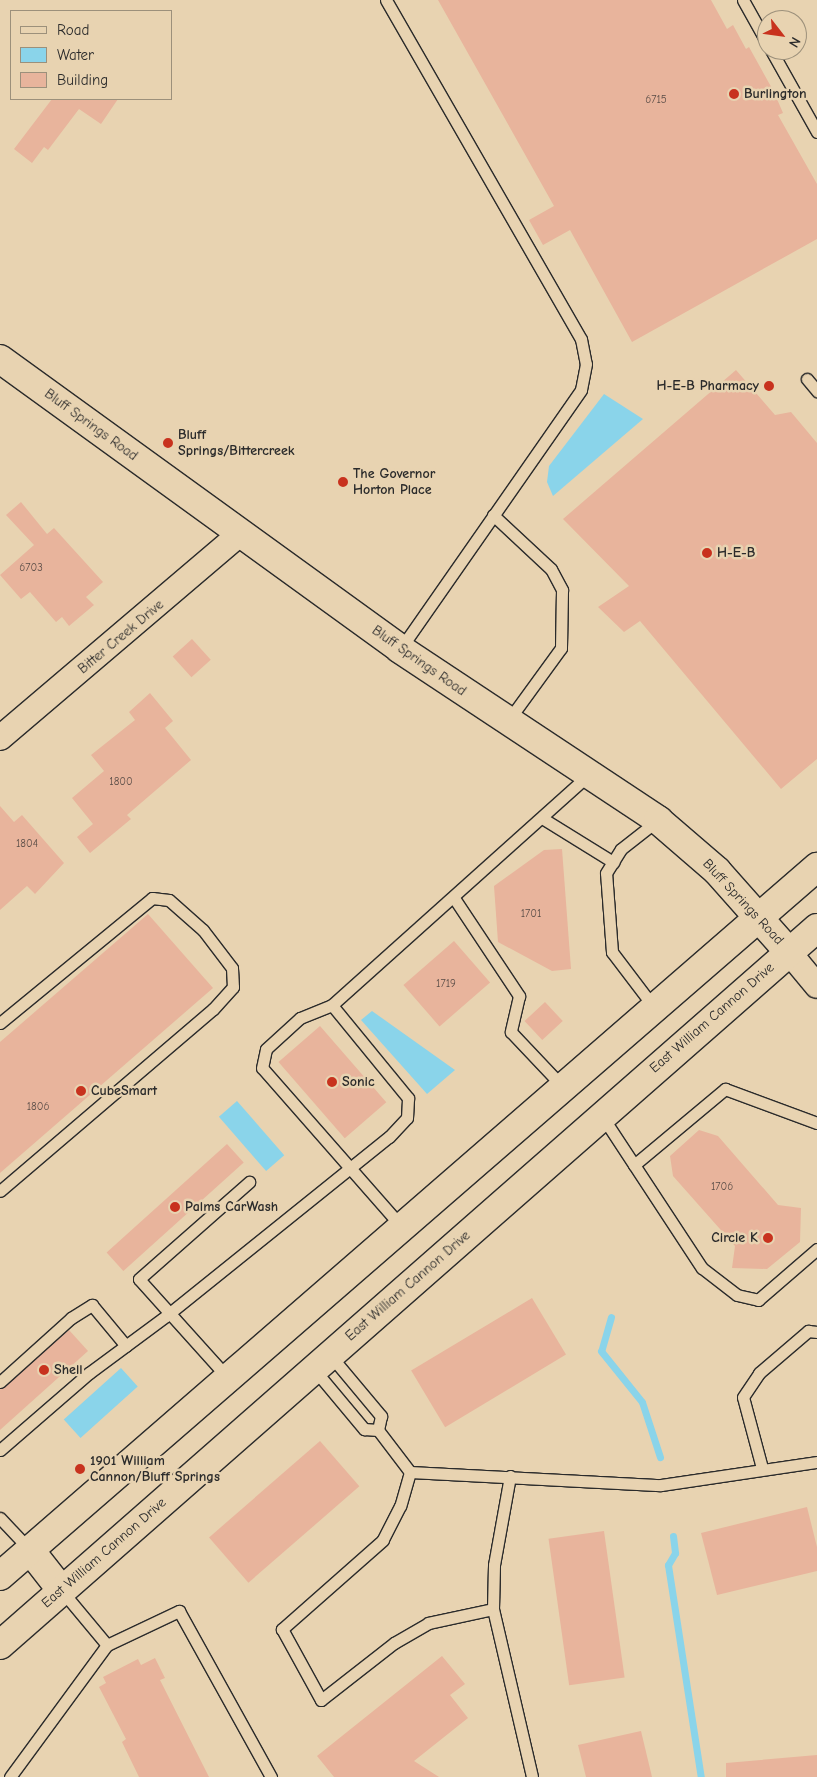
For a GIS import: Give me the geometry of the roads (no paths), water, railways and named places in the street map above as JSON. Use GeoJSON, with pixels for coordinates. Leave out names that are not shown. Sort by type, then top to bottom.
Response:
{"type":"FeatureCollection","features":[{"type":"Feature","properties":{"kind":"main road","name":"Bluff Springs Road"},"geometry":{"type":"LineString","coordinates":[[0,359],[400,648],[508,722],[658,820],[717,871],[788,951]]}},
{"type":"Feature","properties":{"kind":"main road"},"geometry":{"type":"LineString","coordinates":[[0,1576],[758,915],[817,867]]}},
{"type":"Feature","properties":{"kind":"main road","name":"East William Cannon Drive"},"geometry":{"type":"LineString","coordinates":[[0,1645],[788,951],[817,928]]}},
{"type":"Feature","properties":{"kind":"main road"},"geometry":{"type":"LineString","coordinates":[[30,1550],[62,1591]]}},
{"type":"Feature","properties":{"kind":"street","name":"Bitter Creek Drive"},"geometry":{"type":"LineString","coordinates":[[0,738],[240,534]]}},
{"type":"Feature","properties":{"kind":"street","name":"Bluff Springs Road"},"geometry":{"type":"LineString","coordinates":[[788,951],[817,986]]}},
{"type":"Feature","properties":{"kind":"lane"},"geometry":{"type":"LineString","coordinates":[[386,0],[581,340],[586,364],[581,390],[400,648]]}},
{"type":"Feature","properties":{"kind":"lane"},"geometry":{"type":"LineString","coordinates":[[743,0],[757,25]]}},
{"type":"Feature","properties":{"kind":"lane"},"geometry":{"type":"LineString","coordinates":[[777,60],[817,132]]}},
{"type":"Feature","properties":{"kind":"lane"},"geometry":{"type":"LineString","coordinates":[[808,379],[817,391]]}},
{"type":"Feature","properties":{"kind":"lane"},"geometry":{"type":"LineString","coordinates":[[493,515],[551,569],[562,590],[561,648],[508,722]]}},
{"type":"Feature","properties":{"kind":"lane"},"geometry":{"type":"LineString","coordinates":[[401,1226],[262,1068],[266,1049],[300,1018],[332,1005],[454,898],[590,774]]}},
{"type":"Feature","properties":{"kind":"lane"},"geometry":{"type":"LineString","coordinates":[[542,818],[613,862]]}},
{"type":"Feature","properties":{"kind":"lane"},"geometry":{"type":"LineString","coordinates":[[654,1006],[612,952],[606,873],[621,849],[658,820]]}},
{"type":"Feature","properties":{"kind":"lane"},"geometry":{"type":"LineString","coordinates":[[0,1023],[152,898],[169,900],[203,930],[232,968],[233,987],[213,1009],[0,1191]]}},
{"type":"Feature","properties":{"kind":"lane"},"geometry":{"type":"LineString","coordinates":[[454,898],[518,996],[511,1032],[562,1086]]}},
{"type":"Feature","properties":{"kind":"lane"},"geometry":{"type":"LineString","coordinates":[[0,1450],[126,1346],[350,1168],[407,1118],[408,1098],[332,1005]]}},
{"type":"Feature","properties":{"kind":"lane"},"geometry":{"type":"LineString","coordinates":[[634,1165],[725,1089],[817,1123]]}},
{"type":"Feature","properties":{"kind":"lane"},"geometry":{"type":"LineString","coordinates":[[602,1116],[702,1268],[737,1296],[758,1300],[817,1249]]}},
{"type":"Feature","properties":{"kind":"lane"},"geometry":{"type":"LineString","coordinates":[[228,1378],[171,1312],[139,1279],[249,1182]]}},
{"type":"Feature","properties":{"kind":"lane"},"geometry":{"type":"LineString","coordinates":[[0,1382],[72,1318],[92,1305],[126,1346]]}},
{"type":"Feature","properties":{"kind":"lane"},"geometry":{"type":"LineString","coordinates":[[762,1468],[743,1397],[759,1373],[808,1331],[817,1332]]}},
{"type":"Feature","properties":{"kind":"lane"},"geometry":{"type":"LineString","coordinates":[[321,1361],[364,1429],[378,1430],[410,1472]]}},
{"type":"Feature","properties":{"kind":"lane"},"geometry":{"type":"LineString","coordinates":[[321,1361],[381,1416],[378,1430]]}},
{"type":"Feature","properties":{"kind":"lane"},"geometry":{"type":"LineString","coordinates":[[410,1472],[661,1485],[697,1482],[762,1468],[817,1462]]}},
{"type":"Feature","properties":{"kind":"lane"},"geometry":{"type":"LineString","coordinates":[[410,1472],[400,1506],[382,1540],[282,1629],[320,1700],[394,1643],[428,1622],[493,1609]]}},
{"type":"Feature","properties":{"kind":"lane"},"geometry":{"type":"LineString","coordinates":[[510,1476],[494,1565],[493,1609],[532,1777]]}},
{"type":"Feature","properties":{"kind":"lane"},"geometry":{"type":"LineString","coordinates":[[0,1518],[30,1550]]}},
{"type":"Feature","properties":{"kind":"lane"},"geometry":{"type":"LineString","coordinates":[[62,1591],[107,1645]]}},
{"type":"Feature","properties":{"kind":"lane"},"geometry":{"type":"LineString","coordinates":[[10,1777],[107,1645],[179,1611],[271,1777]]}},
{"type":"Feature","properties":{"kind":"water"},"geometry":{"type":"Polygon","coordinates":[[[604,394],[643,419],[553,496],[547,482],[549,466],[604,394]]]}},
{"type":"Feature","properties":{"kind":"water"},"geometry":{"type":"Polygon","coordinates":[[[372,1011],[455,1070],[427,1094],[361,1020],[372,1011]]]}},
{"type":"Feature","properties":{"kind":"water"},"geometry":{"type":"Polygon","coordinates":[[[237,1101],[284,1155],[266,1171],[219,1117],[237,1101]]]}},
{"type":"Feature","properties":{"kind":"water"},"geometry":{"type":"Polygon","coordinates":[[[121,1368],[138,1387],[81,1438],[64,1420],[121,1368]]]}},
{"type":"Feature","properties":{"kind":"waterway"},"geometry":{"type":"LineString","coordinates":[[611,1317],[601,1351],[642,1402],[660,1457]]}},
{"type":"Feature","properties":{"kind":"waterway"},"geometry":{"type":"LineString","coordinates":[[673,1536],[675,1553],[668,1565],[701,1777]]}},
{"type":"Feature","properties":{"kind":"place","name":"Burlington"},"geometry":{"type":"Point","coordinates":[734,94]}},
{"type":"Feature","properties":{"kind":"place","name":"H-E-B Pharmacy"},"geometry":{"type":"Point","coordinates":[769,386]}},
{"type":"Feature","properties":{"kind":"place","name":"Bluff Springs/Bittercreek"},"geometry":{"type":"Point","coordinates":[168,443]}},
{"type":"Feature","properties":{"kind":"place","name":"The Governor Horton Place"},"geometry":{"type":"Point","coordinates":[343,482]}},
{"type":"Feature","properties":{"kind":"place","name":"H-E-B"},"geometry":{"type":"Point","coordinates":[707,553]}},
{"type":"Feature","properties":{"kind":"place","name":"Sonic"},"geometry":{"type":"Point","coordinates":[332,1082]}},
{"type":"Feature","properties":{"kind":"place","name":"CubeSmart"},"geometry":{"type":"Point","coordinates":[81,1091]}},
{"type":"Feature","properties":{"kind":"place","name":"Palms CarWash"},"geometry":{"type":"Point","coordinates":[175,1207]}},
{"type":"Feature","properties":{"kind":"place","name":"Circle K"},"geometry":{"type":"Point","coordinates":[768,1238]}},
{"type":"Feature","properties":{"kind":"place","name":"Shell"},"geometry":{"type":"Point","coordinates":[44,1370]}},
{"type":"Feature","properties":{"kind":"place","name":"1901 William Cannon/Bluff Springs"},"geometry":{"type":"Point","coordinates":[80,1469]}}]}
